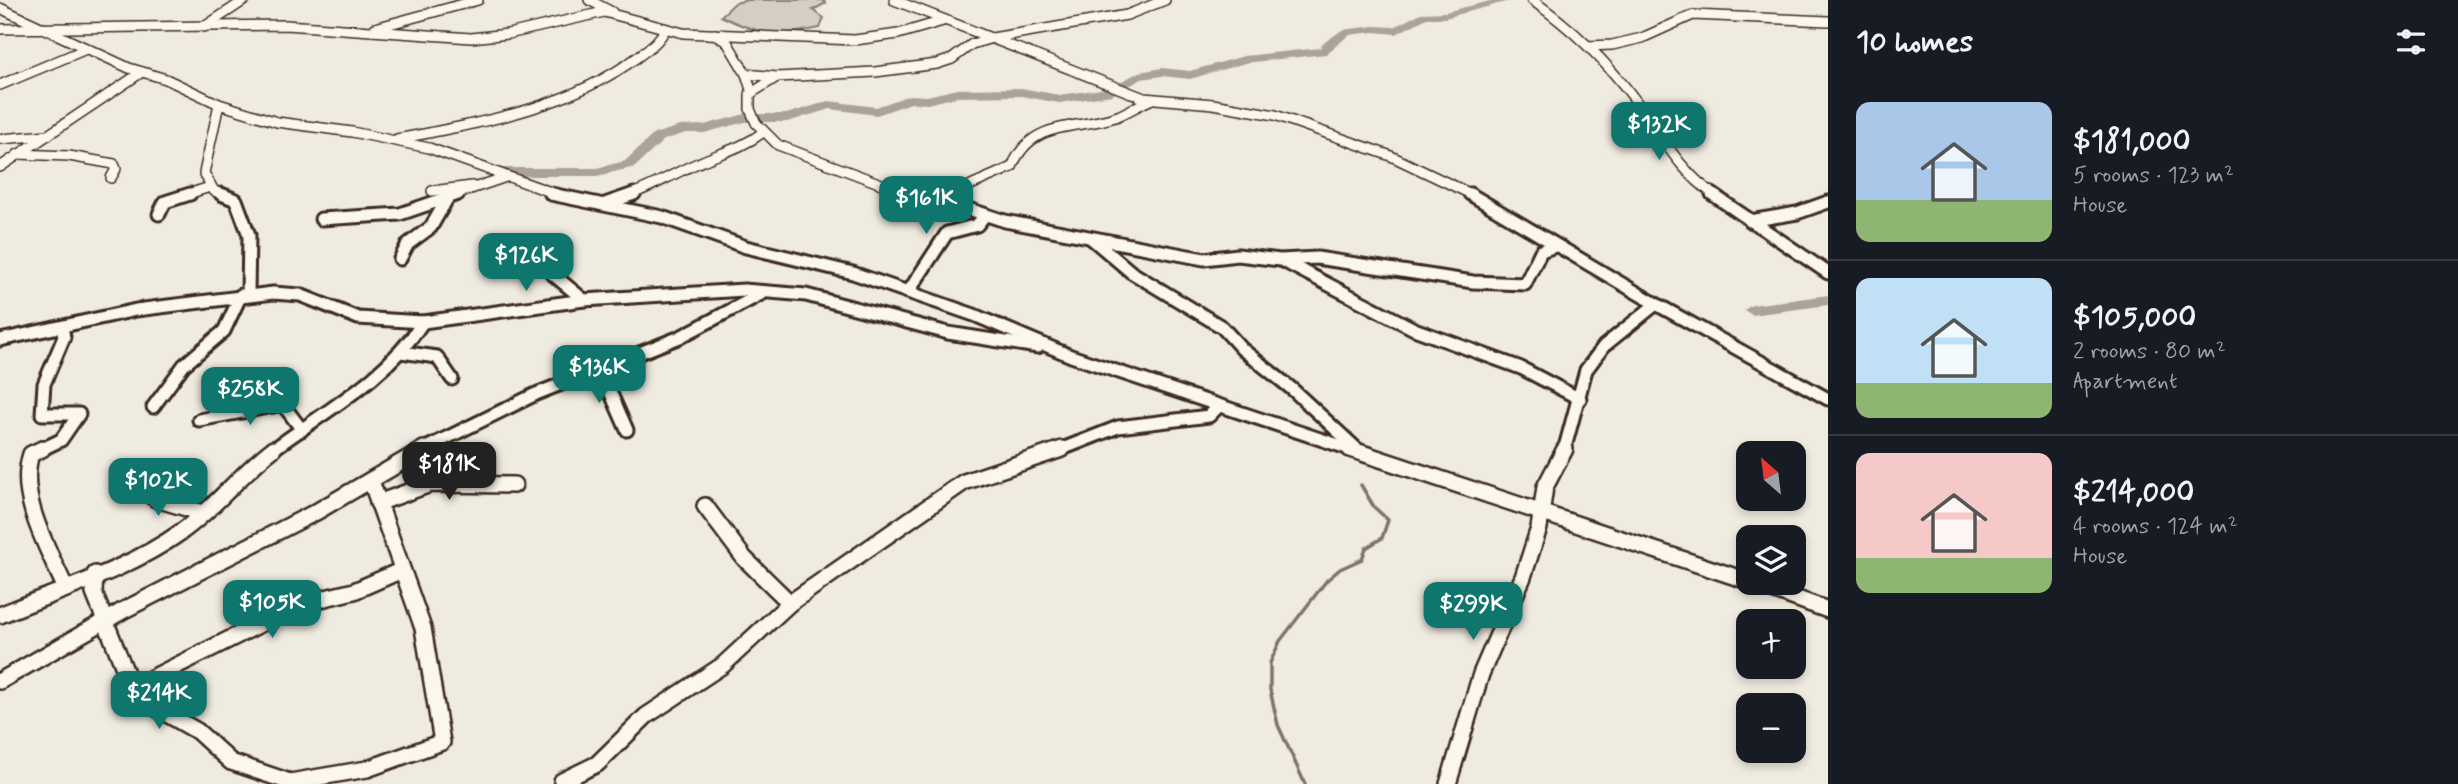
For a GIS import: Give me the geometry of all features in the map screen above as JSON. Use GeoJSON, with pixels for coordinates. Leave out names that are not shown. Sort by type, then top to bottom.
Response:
{"type":"FeatureCollection","features":[{"type":"Feature","properties":{"kind":"street"},"geometry":{"type":"LineString","coordinates":[[365,31],[478,0]]}},
{"type":"Feature","properties":{"kind":"street"},"geometry":{"type":"LineString","coordinates":[[589,0],[612,12],[665,29],[714,34],[862,40],[898,34],[943,21]]}},
{"type":"Feature","properties":{"kind":"street"},"geometry":{"type":"LineString","coordinates":[[894,0],[1152,99],[1239,107],[1306,124],[1391,156],[1460,188],[1656,304],[1828,399]]}},
{"type":"Feature","properties":{"kind":"street"},"geometry":{"type":"LineString","coordinates":[[746,74],[777,77],[875,72],[937,64],[952,59],[971,45],[992,38],[1126,15],[1165,0]]}},
{"type":"Feature","properties":{"kind":"street"},"geometry":{"type":"LineString","coordinates":[[1532,0],[1588,46],[1628,90],[1680,166],[1695,182],[1828,272]]}},
{"type":"Feature","properties":{"kind":"street"},"geometry":{"type":"LineString","coordinates":[[203,28],[242,1]]}},
{"type":"Feature","properties":{"kind":"street"},"geometry":{"type":"LineString","coordinates":[[0,8],[86,49],[166,79],[219,104],[276,122],[445,153],[569,199],[662,217],[746,247],[838,269],[909,291],[1056,350],[1736,577]]}},
{"type":"Feature","properties":{"kind":"street"},"geometry":{"type":"LineString","coordinates":[[0,29],[286,25],[445,39],[484,38],[612,12]]}},
{"type":"Feature","properties":{"kind":"street"},"geometry":{"type":"LineString","coordinates":[[1588,46],[1612,45],[1642,38],[1693,15],[1708,13],[1754,19],[1828,21]]}},
{"type":"Feature","properties":{"kind":"street"},"geometry":{"type":"LineString","coordinates":[[391,141],[469,125],[592,87],[637,59],[664,34],[665,29]]}},
{"type":"Feature","properties":{"kind":"street"},"geometry":{"type":"LineString","coordinates":[[714,34],[726,42],[746,74],[752,93],[749,109],[762,132],[778,145],[892,188],[951,202],[985,215],[1204,259],[1238,255],[1280,260],[1317,258],[1473,282],[1525,284],[1541,251],[1555,246]]}},
{"type":"Feature","properties":{"kind":"street"},"geometry":{"type":"LineString","coordinates":[[0,85],[86,49]]}},
{"type":"Feature","properties":{"kind":"street"},"geometry":{"type":"LineString","coordinates":[[0,167],[142,72]]}},
{"type":"Feature","properties":{"kind":"street"},"geometry":{"type":"LineString","coordinates":[[752,93],[777,77]]}},
{"type":"Feature","properties":{"kind":"street"},"geometry":{"type":"LineString","coordinates":[[951,202],[962,189],[1012,167],[1019,150],[1039,133],[1117,116],[1152,99]]}},
{"type":"Feature","properties":{"kind":"street"},"geometry":{"type":"LineString","coordinates":[[153,407],[184,365],[225,331],[245,295],[250,246],[247,225],[236,200],[210,187],[204,169],[219,104]]}},
{"type":"Feature","properties":{"kind":"street"},"geometry":{"type":"LineString","coordinates":[[603,205],[658,185],[697,163],[747,144],[762,132]]}},
{"type":"Feature","properties":{"kind":"street"},"geometry":{"type":"LineString","coordinates":[[0,139],[48,135]]}},
{"type":"Feature","properties":{"kind":"street"},"geometry":{"type":"LineString","coordinates":[[747,144],[778,145]]}},
{"type":"Feature","properties":{"kind":"street"},"geometry":{"type":"LineString","coordinates":[[18,154],[69,156],[114,164],[116,169],[111,178]]}},
{"type":"Feature","properties":{"kind":"street"},"geometry":{"type":"LineString","coordinates":[[321,219],[350,216],[376,218],[447,200],[506,177]]}},
{"type":"Feature","properties":{"kind":"street"},"geometry":{"type":"LineString","coordinates":[[432,191],[486,184]]}},
{"type":"Feature","properties":{"kind":"street"},"geometry":{"type":"LineString","coordinates":[[159,214],[165,202],[210,187]]}},
{"type":"Feature","properties":{"kind":"street"},"geometry":{"type":"LineString","coordinates":[[400,259],[408,244],[431,227],[447,200]]}},
{"type":"Feature","properties":{"kind":"street"},"geometry":{"type":"LineString","coordinates":[[1750,221],[1797,213],[1828,202]]}},
{"type":"Feature","properties":{"kind":"street"},"geometry":{"type":"LineString","coordinates":[[909,291],[947,233],[978,225],[985,215]]}},
{"type":"Feature","properties":{"kind":"street"},"geometry":{"type":"LineString","coordinates":[[1091,237],[1131,272],[1222,327],[1242,349],[1292,389],[1361,453]]}},
{"type":"Feature","properties":{"kind":"street"},"geometry":{"type":"LineString","coordinates":[[539,257],[550,272],[584,300]]}},
{"type":"Feature","properties":{"kind":"street"},"geometry":{"type":"LineString","coordinates":[[1280,260],[1414,329],[1521,368],[1580,399]]}},
{"type":"Feature","properties":{"kind":"street"},"geometry":{"type":"LineString","coordinates":[[0,340],[136,310],[245,295],[289,292],[358,318],[423,322],[584,300],[705,292],[766,292],[840,302],[948,333],[1056,350]]}},
{"type":"Feature","properties":{"kind":"street"},"geometry":{"type":"LineString","coordinates":[[0,681],[474,423],[680,337],[766,292]]}},
{"type":"Feature","properties":{"kind":"street"},"geometry":{"type":"LineString","coordinates":[[1448,784],[1485,664],[1523,577],[1539,528],[1545,487],[1562,458],[1586,370],[1604,346],[1656,304]]}},
{"type":"Feature","properties":{"kind":"street"},"geometry":{"type":"LineString","coordinates":[[0,615],[165,542],[183,531],[269,452],[378,373],[401,352],[423,322]]}},
{"type":"Feature","properties":{"kind":"street"},"geometry":{"type":"LineString","coordinates":[[62,327],[64,337],[52,360],[41,397],[42,414],[79,414],[61,440],[32,454],[26,471],[40,531],[65,587]]}},
{"type":"Feature","properties":{"kind":"street"},"geometry":{"type":"LineString","coordinates":[[401,352],[437,357],[452,379]]}},
{"type":"Feature","properties":{"kind":"street"},"geometry":{"type":"LineString","coordinates":[[600,369],[627,430]]}},
{"type":"Feature","properties":{"kind":"street"},"geometry":{"type":"LineString","coordinates":[[199,421],[285,405],[302,430]]}},
{"type":"Feature","properties":{"kind":"street"},"geometry":{"type":"LineString","coordinates":[[562,781],[597,764],[646,716],[723,665],[790,603],[951,490],[976,476],[1028,462],[1118,427],[1209,416],[1220,406]]}},
{"type":"Feature","properties":{"kind":"street"},"geometry":{"type":"LineString","coordinates":[[95,574],[94,593],[132,688],[153,706],[197,731],[231,762],[290,782],[367,769],[442,742],[423,628],[371,481]]}},
{"type":"Feature","properties":{"kind":"street"},"geometry":{"type":"LineString","coordinates":[[133,483],[156,499],[203,513]]}},
{"type":"Feature","properties":{"kind":"street"},"geometry":{"type":"LineString","coordinates":[[378,503],[410,489],[430,484],[483,488],[514,485]]}},
{"type":"Feature","properties":{"kind":"street"},"geometry":{"type":"LineString","coordinates":[[705,506],[725,540],[749,568],[790,603]]}},
{"type":"Feature","properties":{"kind":"street"},"geometry":{"type":"LineString","coordinates":[[132,688],[300,604],[354,591],[402,570]]}},
{"type":"Feature","properties":{"kind":"street"},"geometry":{"type":"LineString","coordinates":[[1786,595],[1828,610]]}},
{"type":"Feature","properties":{"kind":"shaded area"},"geometry":{"type":"Polygon","coordinates":[[[747,0],[822,0],[826,3],[813,10],[824,18],[820,28],[781,33],[758,31],[721,16],[735,3],[747,0]]]}},
{"type":"Feature","properties":{"kind":"waterway"},"geometry":{"type":"LineString","coordinates":[[504,172],[597,172],[630,164],[659,137],[685,129],[704,129],[745,118],[787,118],[829,105],[877,111],[910,99],[927,100],[957,93],[1021,92],[1059,99],[1112,91],[1139,76],[1162,72],[1190,75],[1244,60],[1326,51],[1326,46],[1346,32],[1374,29],[1396,31],[1425,15],[1445,15],[1508,0]]}},
{"type":"Feature","properties":{"kind":"waterway"},"geometry":{"type":"LineString","coordinates":[[1752,310],[1828,300]]}},
{"type":"Feature","properties":{"kind":"waterway"},"geometry":{"type":"LineString","coordinates":[[1305,784],[1278,725],[1270,690],[1270,663],[1280,641],[1327,580],[1340,569],[1362,559],[1366,548],[1382,538],[1388,520],[1374,507],[1361,485]]}}]}
